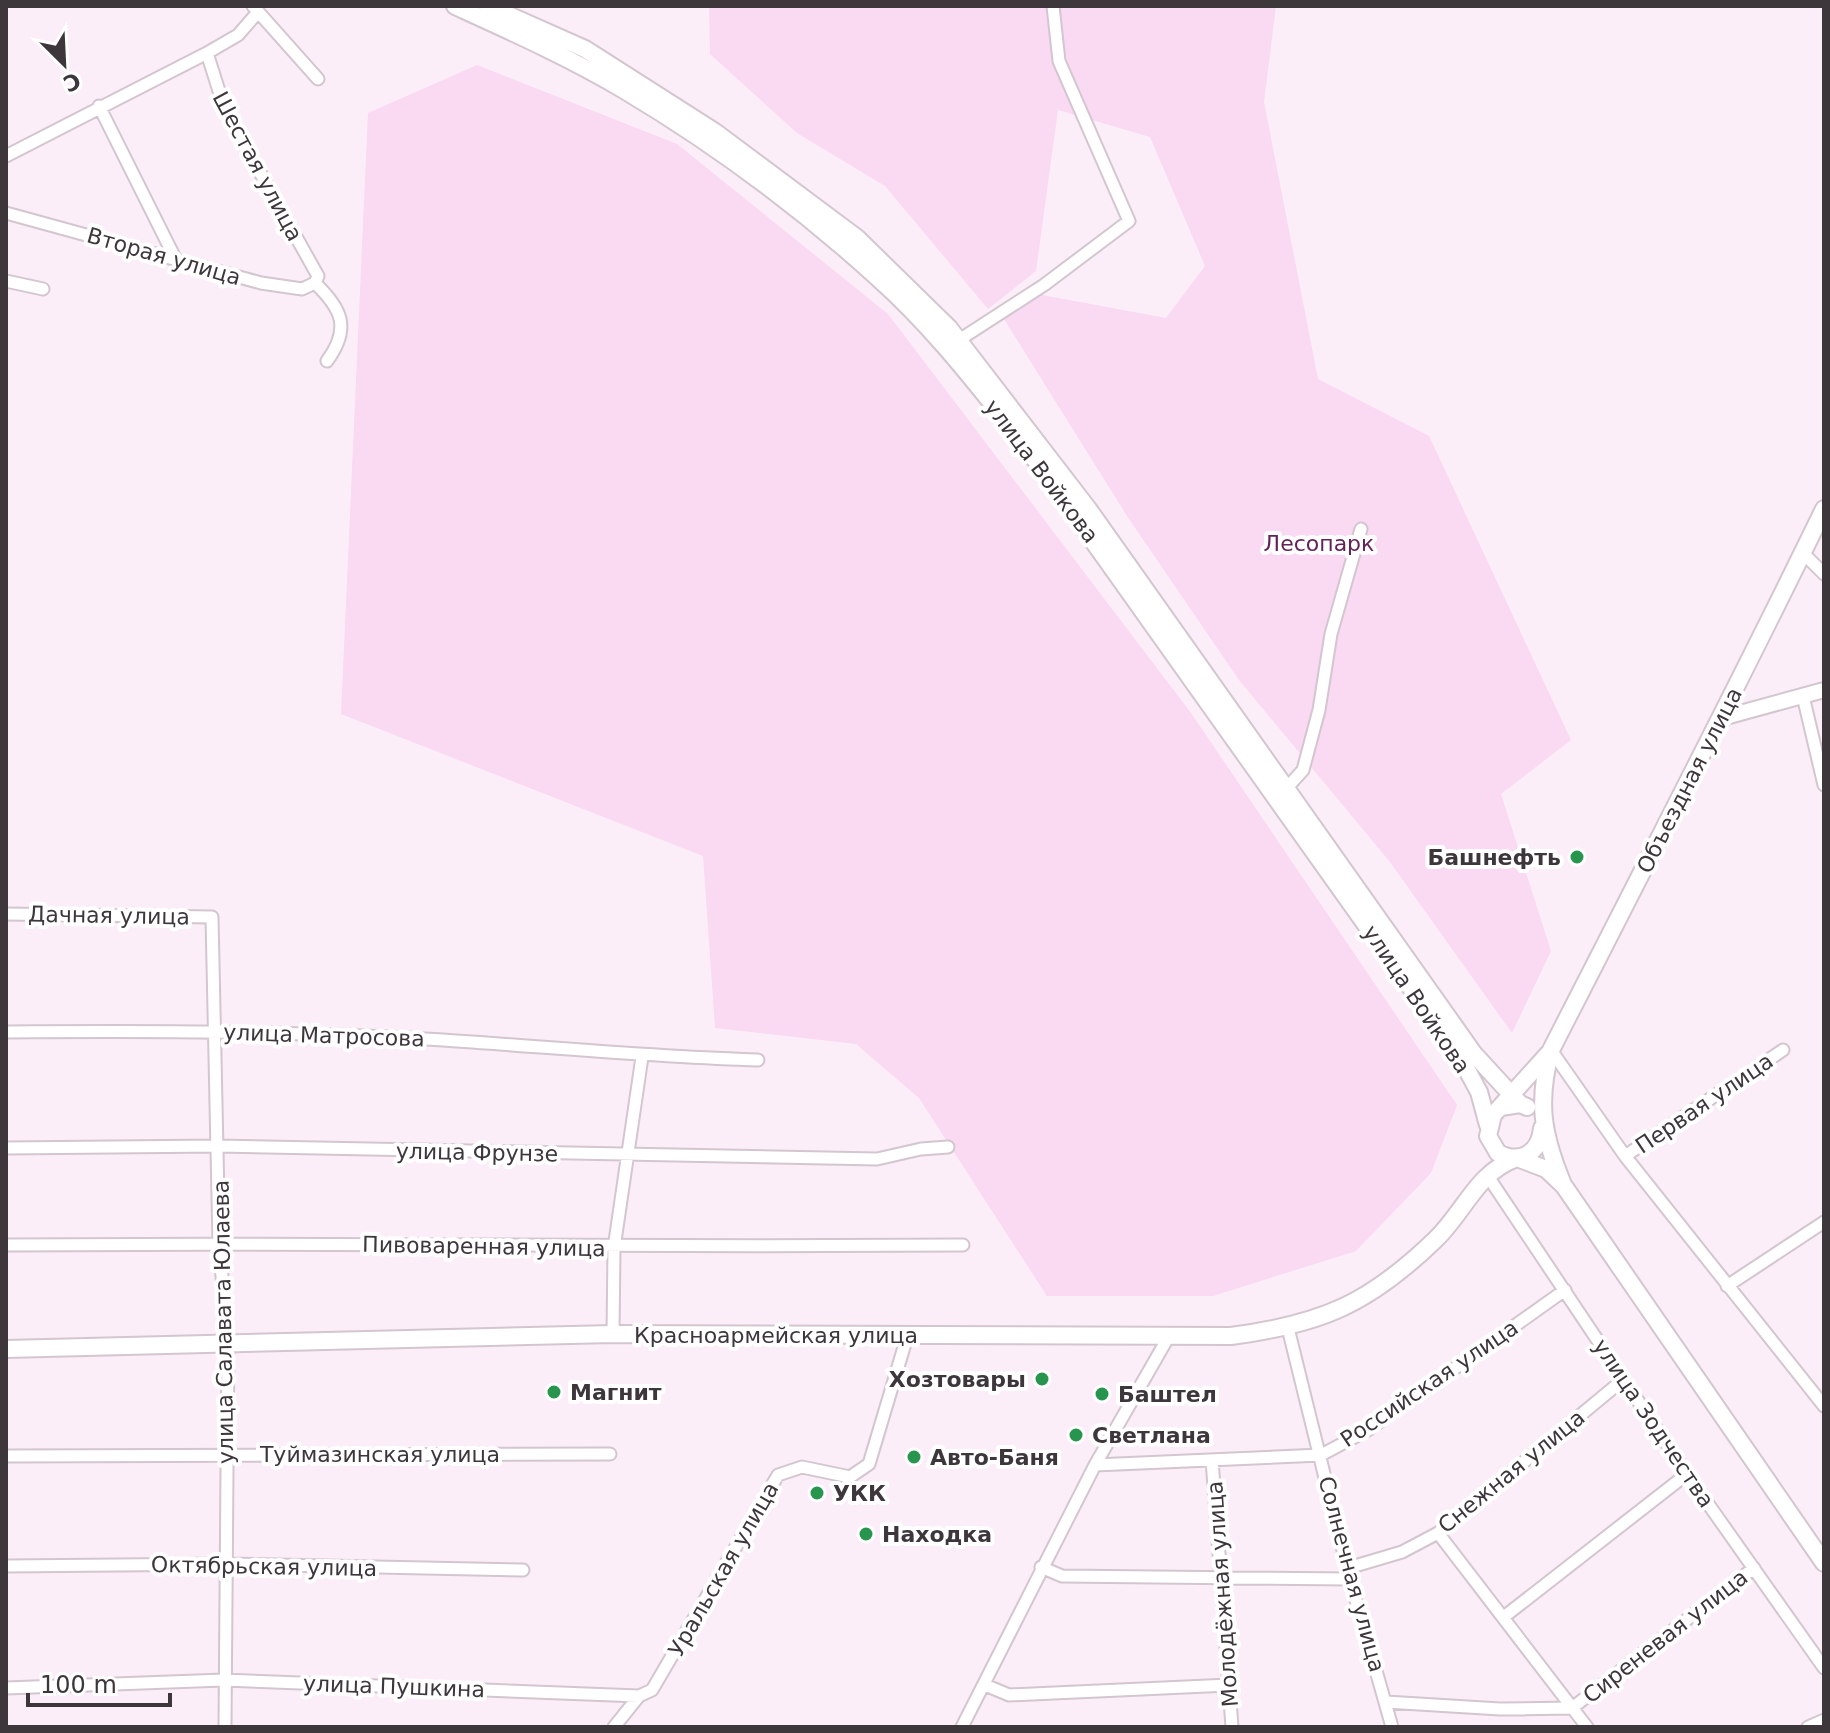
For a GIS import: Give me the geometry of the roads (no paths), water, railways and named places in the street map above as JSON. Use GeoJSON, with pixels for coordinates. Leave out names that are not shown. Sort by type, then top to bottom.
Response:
{"type":"FeatureCollection","features":[{"type":"Feature","properties":{"kind":"main road","name":"улица Войкова"},"geometry":{"type":"LineString","coordinates":[[455,6],[609,82],[676,123],[821,229],[879,279],[940,341],[1019,437],[1460,1057],[1479,1092],[1488,1131],[1487,1175]]}},
{"type":"Feature","properties":{"kind":"main road","name":"улица Войкова"},"geometry":{"type":"LineString","coordinates":[[488,6],[585,49],[715,132],[857,238],[959,340],[1089,510],[1474,1054],[1515,1098]]}},
{"type":"Feature","properties":{"kind":"main road","name":"Объездная улица"},"geometry":{"type":"LineString","coordinates":[[1551,1050],[1666,820],[1722,718],[1824,509]]}},
{"type":"Feature","properties":{"kind":"main road"},"geometry":{"type":"LineString","coordinates":[[1551,1050],[1515,1098],[1501,1107],[1488,1131],[1498,1153],[1546,1169],[1564,1186],[1824,1563]]}},
{"type":"Feature","properties":{"kind":"main road"},"geometry":{"type":"LineString","coordinates":[[1487,1175],[1499,1165],[1530,1154],[1540,1143],[1544,1075],[1551,1050]]}},
{"type":"Feature","properties":{"kind":"main road"},"geometry":{"type":"LineString","coordinates":[[1515,1098],[1531,1108],[1543,1129],[1564,1186]]}},
{"type":"Feature","properties":{"kind":"main road","name":"Красноармейская улица"},"geometry":{"type":"LineString","coordinates":[[6,1349],[613,1334],[907,1337],[1150,1333],[1231,1336],[1288,1328],[1332,1315],[1370,1293],[1438,1238],[1487,1175]]}},
{"type":"Feature","properties":{"kind":"street"},"geometry":{"type":"LineString","coordinates":[[959,340],[1044,285],[1129,221],[1059,61],[1053,6]]}},
{"type":"Feature","properties":{"kind":"street"},"geometry":{"type":"LineString","coordinates":[[6,156],[238,35],[255,9],[318,79]]}},
{"type":"Feature","properties":{"kind":"street","name":"Шестая улица"},"geometry":{"type":"LineString","coordinates":[[207,53],[225,110],[316,280],[335,302],[341,324],[339,344],[327,361]]}},
{"type":"Feature","properties":{"kind":"street"},"geometry":{"type":"LineString","coordinates":[[99,106],[177,262]]}},
{"type":"Feature","properties":{"kind":"street","name":"Вторая улица"},"geometry":{"type":"LineString","coordinates":[[6,213],[261,283],[302,289],[316,280]]}},
{"type":"Feature","properties":{"kind":"street"},"geometry":{"type":"LineString","coordinates":[[6,281],[43,289]]}},
{"type":"Feature","properties":{"kind":"street"},"geometry":{"type":"LineString","coordinates":[[1285,790],[1303,770],[1319,710],[1331,634],[1361,529]]}},
{"type":"Feature","properties":{"kind":"street"},"geometry":{"type":"LineString","coordinates":[[1803,553],[1824,574]]}},
{"type":"Feature","properties":{"kind":"street"},"geometry":{"type":"LineString","coordinates":[[1722,718],[1824,690]]}},
{"type":"Feature","properties":{"kind":"street"},"geometry":{"type":"LineString","coordinates":[[1803,696],[1824,785]]}},
{"type":"Feature","properties":{"kind":"street","name":"Дачная улица"},"geometry":{"type":"LineString","coordinates":[[6,914],[212,917]]}},
{"type":"Feature","properties":{"kind":"street","name":"улица Салавата Юлаева"},"geometry":{"type":"LineString","coordinates":[[212,917],[217,1030],[219,1243],[228,1343],[225,1727]]}},
{"type":"Feature","properties":{"kind":"street","name":"улица Матросова"},"geometry":{"type":"LineString","coordinates":[[6,1032],[217,1030],[443,1040],[642,1057],[758,1060]]}},
{"type":"Feature","properties":{"kind":"street"},"geometry":{"type":"LineString","coordinates":[[1551,1050],[1625,1156],[1727,1286],[1822,1399]]}},
{"type":"Feature","properties":{"kind":"street","name":"Первая улица"},"geometry":{"type":"LineString","coordinates":[[1625,1156],[1783,1050]]}},
{"type":"Feature","properties":{"kind":"street"},"geometry":{"type":"LineString","coordinates":[[613,1334],[614,1248],[642,1057]]}},
{"type":"Feature","properties":{"kind":"street","name":"улица Фрунзе"},"geometry":{"type":"LineString","coordinates":[[6,1148],[219,1146],[877,1159],[921,1149],[948,1147]]}},
{"type":"Feature","properties":{"kind":"street","name":"улица Зодчества"},"geometry":{"type":"LineString","coordinates":[[1487,1175],[1687,1474],[1824,1668]]}},
{"type":"Feature","properties":{"kind":"street"},"geometry":{"type":"LineString","coordinates":[[1727,1286],[1824,1222]]}},
{"type":"Feature","properties":{"kind":"street","name":"Пивоваренная улица"},"geometry":{"type":"LineString","coordinates":[[6,1245],[219,1243],[614,1248],[963,1245]]}},
{"type":"Feature","properties":{"kind":"street","name":"Российская улица"},"geometry":{"type":"LineString","coordinates":[[1095,1465],[1321,1455],[1368,1430],[1565,1290]]}},
{"type":"Feature","properties":{"kind":"street","name":"Солнечная улица"},"geometry":{"type":"LineString","coordinates":[[1288,1328],[1349,1573],[1392,1727]]}},
{"type":"Feature","properties":{"kind":"street"},"geometry":{"type":"LineString","coordinates":[[962,1727],[1095,1465],[1169,1336]]}},
{"type":"Feature","properties":{"kind":"street","name":"Уральская улица"},"geometry":{"type":"LineString","coordinates":[[614,1727],[639,1696],[652,1690],[778,1475],[802,1467],[850,1477],[869,1464],[907,1337]]}},
{"type":"Feature","properties":{"kind":"street","name":"Снежная улица"},"geometry":{"type":"LineString","coordinates":[[1041,1567],[1062,1576],[1349,1573],[1402,1552],[1438,1533],[1624,1379]]}},
{"type":"Feature","properties":{"kind":"street","name":"Туймазинская улица"},"geometry":{"type":"LineString","coordinates":[[6,1456],[610,1454]]}},
{"type":"Feature","properties":{"kind":"street","name":"Молодёжная улица"},"geometry":{"type":"LineString","coordinates":[[1212,1460],[1232,1727]]}},
{"type":"Feature","properties":{"kind":"street"},"geometry":{"type":"LineString","coordinates":[[1505,1616],[1687,1474]]}},
{"type":"Feature","properties":{"kind":"street"},"geometry":{"type":"LineString","coordinates":[[1438,1533],[1505,1616],[1587,1727]]}},
{"type":"Feature","properties":{"kind":"street","name":"Октябрьская улица"},"geometry":{"type":"LineString","coordinates":[[6,1566],[227,1564],[523,1570]]}},
{"type":"Feature","properties":{"kind":"street","name":"Сиреневая улица"},"geometry":{"type":"LineString","coordinates":[[1386,1702],[1500,1709],[1572,1708],[1754,1568]]}},
{"type":"Feature","properties":{"kind":"street","name":"улица Пушкина"},"geometry":{"type":"LineString","coordinates":[[6,1688],[224,1680],[639,1696]]}},
{"type":"Feature","properties":{"kind":"street"},"geometry":{"type":"LineString","coordinates":[[985,1685],[1009,1695],[1229,1685]]}},
{"type":"Feature","properties":{"kind":"street"},"geometry":{"type":"LineString","coordinates":[[1808,1727],[1824,1720]]}},
{"type":"Feature","properties":{"kind":"place","name":"Башнефть"},"geometry":{"type":"Point","coordinates":[1577,857]}},
{"type":"Feature","properties":{"kind":"place","name":"Хозтовары"},"geometry":{"type":"Point","coordinates":[1042,1379]}},
{"type":"Feature","properties":{"kind":"place","name":"Магнит"},"geometry":{"type":"Point","coordinates":[554,1392]}},
{"type":"Feature","properties":{"kind":"place","name":"Баштел"},"geometry":{"type":"Point","coordinates":[1102,1394]}},
{"type":"Feature","properties":{"kind":"place","name":"Светлана"},"geometry":{"type":"Point","coordinates":[1076,1435]}},
{"type":"Feature","properties":{"kind":"place","name":"Авто-Баня"},"geometry":{"type":"Point","coordinates":[914,1457]}},
{"type":"Feature","properties":{"kind":"place","name":"УКК"},"geometry":{"type":"Point","coordinates":[817,1493]}},
{"type":"Feature","properties":{"kind":"place","name":"Находка"},"geometry":{"type":"Point","coordinates":[866,1534]}},
{"type":"Feature","properties":{"kind":"park label","name":"Лесопарк"},"geometry":{"type":"Point","coordinates":[1319,543]}}]}
